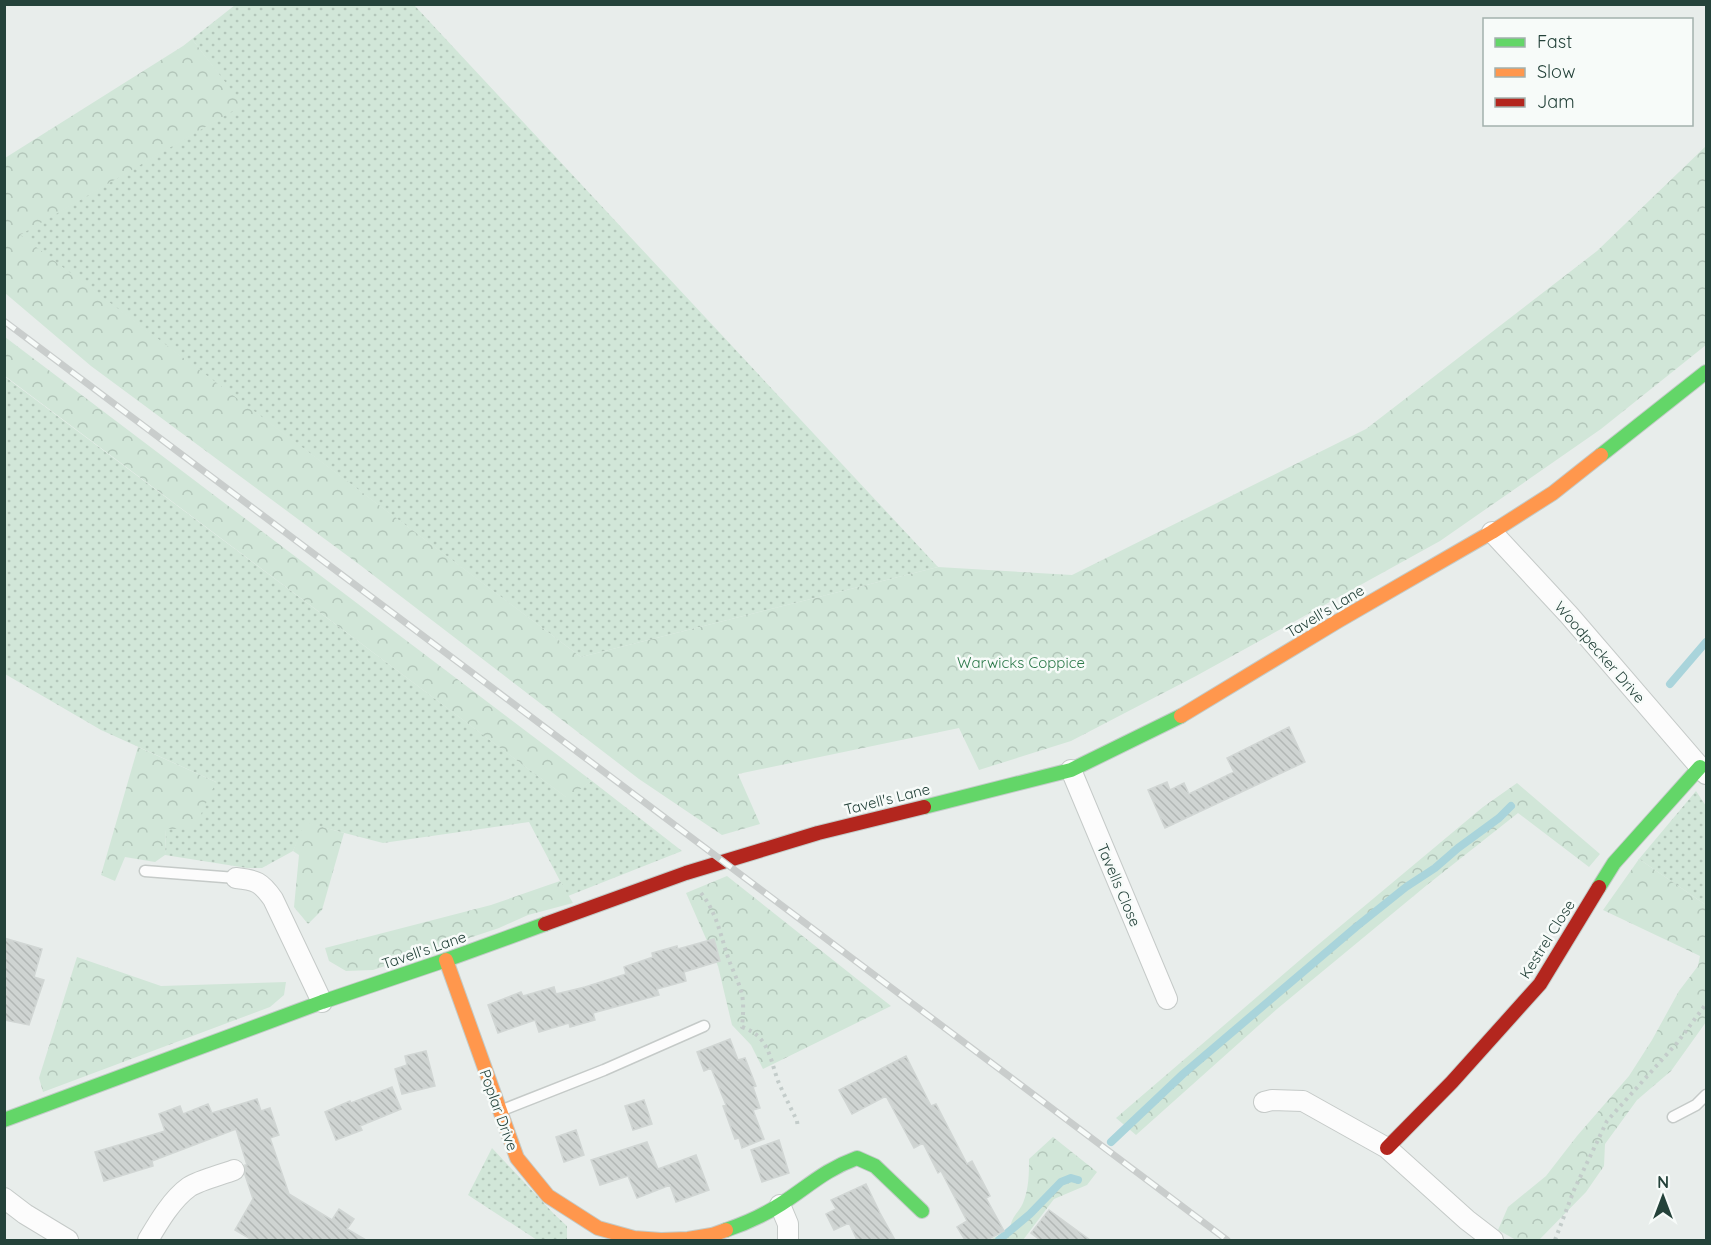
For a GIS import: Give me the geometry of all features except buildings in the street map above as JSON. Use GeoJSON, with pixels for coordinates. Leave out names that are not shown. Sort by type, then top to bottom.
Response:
{"type":"FeatureCollection","features":[{"type":"Feature","properties":{"kind":"street","name":"Tavell's Lane"},"geometry":{"type":"LineString","coordinates":[[4,1120],[322,1002],[446,960],[686,873],[818,833],[1071,770],[1191,711],[1338,621],[1492,532],[1553,493],[1707,372]]}},
{"type":"Feature","properties":{"kind":"street","name":"Woodpecker Drive"},"geometry":{"type":"LineString","coordinates":[[1492,532],[1569,615],[1703,771]]}},
{"type":"Feature","properties":{"kind":"street","name":"Tavells Close"},"geometry":{"type":"LineString","coordinates":[[1071,770],[1167,999]]}},
{"type":"Feature","properties":{"kind":"street","name":"Kestrel Close"},"geometry":{"type":"LineString","coordinates":[[1387,1148],[1452,1082],[1540,984],[1614,862],[1703,771]]}},
{"type":"Feature","properties":{"kind":"street"},"geometry":{"type":"LineString","coordinates":[[236,878],[262,884],[273,898],[322,1002]]}},
{"type":"Feature","properties":{"kind":"street","name":"Poplar Drive"},"geometry":{"type":"LineString","coordinates":[[446,960],[517,1158],[548,1196],[594,1234],[616,1234],[661,1240],[712,1235],[738,1226],[780,1205],[819,1176],[840,1164],[857,1158],[875,1166],[922,1211]]}},
{"type":"Feature","properties":{"kind":"street"},"geometry":{"type":"LineString","coordinates":[[1264,1102],[1303,1101],[1387,1148],[1467,1220],[1493,1240]]}},
{"type":"Feature","properties":{"kind":"street"},"geometry":{"type":"LineString","coordinates":[[148,1240],[160,1220],[190,1186],[234,1170]]}},
{"type":"Feature","properties":{"kind":"street"},"geometry":{"type":"LineString","coordinates":[[4,1197],[25,1214],[68,1240]]}},
{"type":"Feature","properties":{"kind":"street"},"geometry":{"type":"LineString","coordinates":[[780,1205],[788,1224],[788,1240]]}},
{"type":"Feature","properties":{"kind":"lane"},"geometry":{"type":"LineString","coordinates":[[145,871],[236,878]]}},
{"type":"Feature","properties":{"kind":"lane"},"geometry":{"type":"LineString","coordinates":[[500,1111],[604,1070],[704,1026]]}},
{"type":"Feature","properties":{"kind":"lane"},"geometry":{"type":"LineString","coordinates":[[1673,1117],[1696,1105],[1707,1095]]}},
{"type":"Feature","properties":{"kind":"path"},"geometry":{"type":"LineString","coordinates":[[686,873],[711,907],[716,918],[741,992],[744,1008],[742,1028],[751,1030],[767,1049],[798,1128]]}},
{"type":"Feature","properties":{"kind":"path"},"geometry":{"type":"LineString","coordinates":[[1555,1240],[1574,1190],[1607,1121],[1677,1044],[1707,1004]]}},
{"type":"Feature","properties":{"kind":"green space"},"geometry":{"type":"Polygon","coordinates":[[[235,5],[416,5],[938,567],[581,657],[19,235],[242,105],[192,39],[235,5]]]}},
{"type":"Feature","properties":{"kind":"green space","name":"Warwicks Coppice"},"geometry":{"type":"Polygon","coordinates":[[[192,39],[243,105],[20,235],[581,657],[938,567],[1072,575],[1366,429],[1597,251],[1706,146],[1706,345],[1601,429],[1440,541],[1196,676],[1071,741],[979,770],[959,728],[738,774],[760,824],[722,835],[639,779],[360,565],[91,366],[5,293],[5,158],[192,39]]]}},
{"type":"Feature","properties":{"kind":"green space"},"geometry":{"type":"Polygon","coordinates":[[[5,337],[592,781],[567,798],[5,376],[5,337]]]}},
{"type":"Feature","properties":{"kind":"green space"},"geometry":{"type":"Polygon","coordinates":[[[4,376],[566,797],[592,781],[682,851],[568,896],[529,822],[383,843],[306,823],[293,851],[262,868],[247,868],[165,855],[166,829],[216,782],[101,730],[5,674],[4,376]]]}},
{"type":"Feature","properties":{"kind":"green space"},"geometry":{"type":"Polygon","coordinates":[[[138,747],[216,782],[194,829],[166,829],[165,855],[155,862],[125,857],[115,881],[101,875],[138,747]]]}},
{"type":"Feature","properties":{"kind":"green space"},"geometry":{"type":"Polygon","coordinates":[[[1517,783],[1600,854],[1589,867],[1518,813],[1277,1009],[1136,1135],[1116,1118],[1307,954],[1483,807],[1517,783]]]}},
{"type":"Feature","properties":{"kind":"green space"},"geometry":{"type":"Polygon","coordinates":[[[1696,791],[1706,806],[1706,905],[1639,859],[1696,791]]]}},
{"type":"Feature","properties":{"kind":"green space"},"geometry":{"type":"Polygon","coordinates":[[[305,822],[344,833],[322,910],[308,924],[294,907],[299,855],[293,851],[305,822]]]}},
{"type":"Feature","properties":{"kind":"green space"},"geometry":{"type":"Polygon","coordinates":[[[1639,859],[1706,905],[1706,1022],[1671,1071],[1637,1100],[1605,1144],[1604,1166],[1586,1192],[1539,1240],[1516,1240],[1498,1230],[1508,1207],[1546,1176],[1629,1076],[1679,991],[1698,966],[1700,956],[1603,910],[1639,859]]]}},
{"type":"Feature","properties":{"kind":"green space"},"geometry":{"type":"Polygon","coordinates":[[[727,876],[891,1006],[763,1069],[751,1045],[732,1025],[718,966],[686,893],[727,876]]]}},
{"type":"Feature","properties":{"kind":"green space"},"geometry":{"type":"Polygon","coordinates":[[[560,881],[573,903],[528,915],[499,928],[373,970],[346,971],[329,961],[325,948],[491,905],[560,881]]]}},
{"type":"Feature","properties":{"kind":"green space"},"geometry":{"type":"Polygon","coordinates":[[[77,957],[161,986],[286,982],[284,995],[270,1007],[43,1092],[39,1078],[77,957]]]}},
{"type":"Feature","properties":{"kind":"green space"},"geometry":{"type":"Polygon","coordinates":[[[1053,1137],[1097,1172],[1087,1185],[1054,1199],[1023,1240],[990,1240],[1010,1229],[1025,1197],[1029,1159],[1053,1137]]]}},
{"type":"Feature","properties":{"kind":"green space"},"geometry":{"type":"Polygon","coordinates":[[[492,1148],[567,1226],[567,1240],[537,1240],[468,1195],[492,1148]]]}},
{"type":"Feature","properties":{"kind":"waterway"},"geometry":{"type":"LineString","coordinates":[[1670,684],[1706,642]]}},
{"type":"Feature","properties":{"kind":"waterway"},"geometry":{"type":"LineString","coordinates":[[1111,1142],[1183,1074],[1356,927],[1406,887],[1435,868],[1511,806]]}},
{"type":"Feature","properties":{"kind":"waterway"},"geometry":{"type":"LineString","coordinates":[[999,1240],[1030,1214],[1061,1182],[1071,1178],[1078,1180]]}},
{"type":"Feature","properties":{"kind":"railway"},"geometry":{"type":"LineString","coordinates":[[4,321],[1227,1240]]}},
{"type":"Feature","properties":{"kind":"traffic: fast"},"geometry":{"type":"LineString","coordinates":[[1601,455],[1706,372]]}},
{"type":"Feature","properties":{"kind":"traffic: fast"},"geometry":{"type":"LineString","coordinates":[[924,807],[1071,770],[1181,716]]}},
{"type":"Feature","properties":{"kind":"traffic: fast"},"geometry":{"type":"LineString","coordinates":[[1599,887],[1614,863],[1700,767]]}},
{"type":"Feature","properties":{"kind":"traffic: fast"},"geometry":{"type":"LineString","coordinates":[[4,1120],[322,1002],[545,924]]}},
{"type":"Feature","properties":{"kind":"traffic: fast"},"geometry":{"type":"LineString","coordinates":[[726,1230],[768,1212],[826,1173],[857,1158],[875,1166],[922,1211]]}},
{"type":"Feature","properties":{"kind":"traffic: slow"},"geometry":{"type":"LineString","coordinates":[[1181,716],[1338,621],[1492,532],[1553,493],[1601,455]]}},
{"type":"Feature","properties":{"kind":"traffic: slow"},"geometry":{"type":"LineString","coordinates":[[446,960],[517,1158],[548,1196],[598,1228],[634,1238],[688,1239],[726,1230]]}},
{"type":"Feature","properties":{"kind":"traffic: jam"},"geometry":{"type":"LineString","coordinates":[[545,924],[686,873],[818,833],[924,807]]}},
{"type":"Feature","properties":{"kind":"traffic: jam"},"geometry":{"type":"LineString","coordinates":[[1387,1148],[1452,1082],[1540,984],[1599,887]]}}]}
